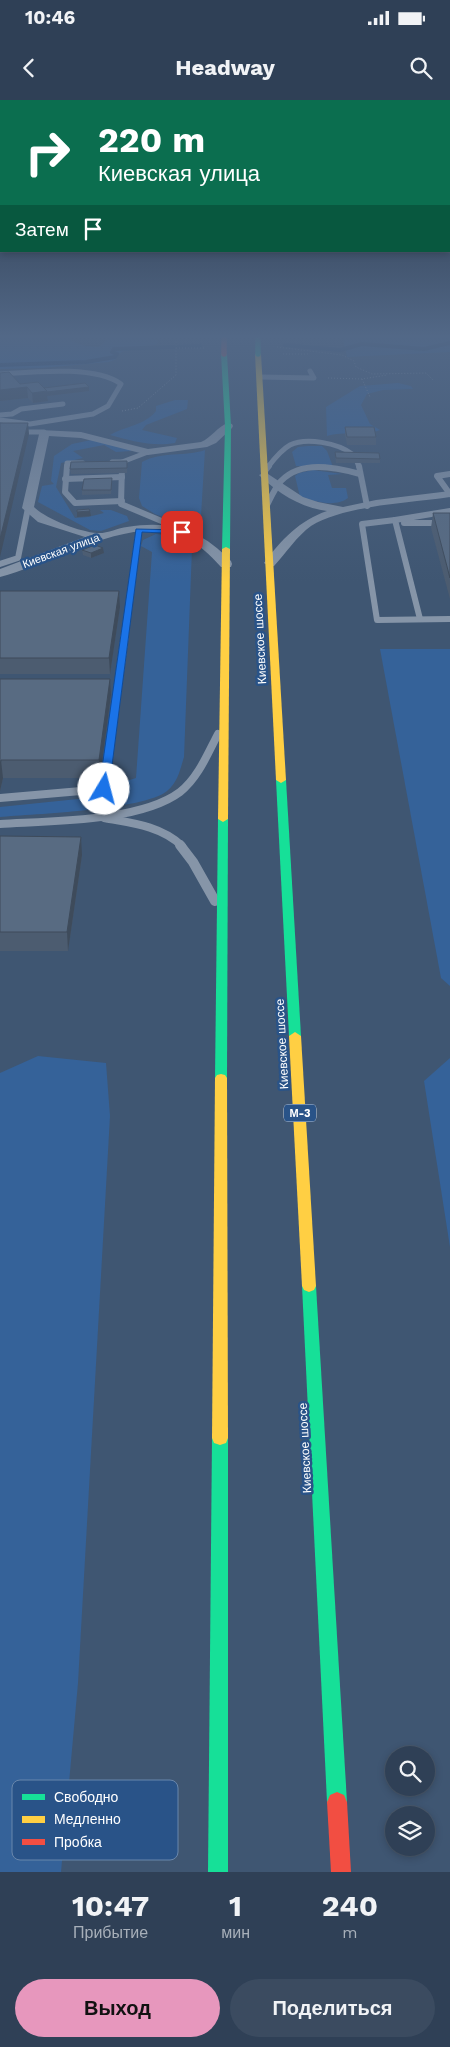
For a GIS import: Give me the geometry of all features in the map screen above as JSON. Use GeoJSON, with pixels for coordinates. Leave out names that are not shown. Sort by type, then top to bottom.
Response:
{"type":"FeatureCollection","features":[{"type":"Feature","properties":{"kind":"highway"},"geometry":{"type":"LineString","coordinates":[[218,1872],[223,723],[227,417]]}},
{"type":"Feature","properties":{"kind":"highway","name":"Киевское шоссе"},"geometry":{"type":"LineString","coordinates":[[262,417],[342,1872]]}},
{"type":"Feature","properties":{"kind":"street"},"geometry":{"type":"LineString","coordinates":[[96,537],[60,528],[33,513],[28,508],[44,432],[81,435],[148,452],[203,445],[212,441],[228,426]]}},
{"type":"Feature","properties":{"kind":"street"},"geometry":{"type":"LineString","coordinates":[[265,473],[278,487],[297,500],[312,506],[334,508],[361,507]]}},
{"type":"Feature","properties":{"kind":"street"},"geometry":{"type":"LineString","coordinates":[[270,563],[310,522],[323,516],[361,507],[450,494]]}},
{"type":"Feature","properties":{"kind":"street","name":"Киевская улица"},"geometry":{"type":"LineString","coordinates":[[0,573],[96,537],[112,533],[139,530],[182,532]]}},
{"type":"Feature","properties":{"kind":"street"},"geometry":{"type":"LineString","coordinates":[[182,532],[209,549],[226,564]]}},
{"type":"Feature","properties":{"kind":"lane"},"geometry":{"type":"LineString","coordinates":[[0,420],[18,424],[42,423],[78,417]]}},
{"type":"Feature","properties":{"kind":"lane"},"geometry":{"type":"LineString","coordinates":[[0,432],[44,432]]}},
{"type":"Feature","properties":{"kind":"lane"},"geometry":{"type":"LineString","coordinates":[[265,473],[279,453],[292,444],[303,442],[344,449],[354,457],[360,474],[361,507]]}},
{"type":"Feature","properties":{"kind":"lane"},"geometry":{"type":"LineString","coordinates":[[107,462],[114,464],[148,452]]}},
{"type":"Feature","properties":{"kind":"lane"},"geometry":{"type":"LineString","coordinates":[[92,462],[83,464],[66,463],[64,492],[75,502],[122,501]]}},
{"type":"Feature","properties":{"kind":"lane"},"geometry":{"type":"LineString","coordinates":[[122,462],[117,476],[122,504],[171,525],[182,532]]}},
{"type":"Feature","properties":{"kind":"lane"},"geometry":{"type":"LineString","coordinates":[[267,506],[278,487],[291,474],[303,469],[332,468],[360,474]]}},
{"type":"Feature","properties":{"kind":"lane"},"geometry":{"type":"LineString","coordinates":[[450,474],[437,476],[450,494]]}},
{"type":"Feature","properties":{"kind":"lane"},"geometry":{"type":"LineString","coordinates":[[66,478],[117,476]]}},
{"type":"Feature","properties":{"kind":"lane"},"geometry":{"type":"LineString","coordinates":[[0,564],[18,558],[28,508]]}},
{"type":"Feature","properties":{"kind":"lane"},"geometry":{"type":"LineString","coordinates":[[395,522],[450,512]]}},
{"type":"Feature","properties":{"kind":"lane"},"geometry":{"type":"LineString","coordinates":[[395,522],[420,619]]}},
{"type":"Feature","properties":{"kind":"lane"},"geometry":{"type":"LineString","coordinates":[[450,523],[395,522],[362,524],[378,620],[450,619]]}},
{"type":"Feature","properties":{"kind":"lane"},"geometry":{"type":"LineString","coordinates":[[0,798],[104,789],[139,530]]}},
{"type":"Feature","properties":{"kind":"lane"},"geometry":{"type":"LineString","coordinates":[[120,600],[130,600]]}},
{"type":"Feature","properties":{"kind":"lane"},"geometry":{"type":"LineString","coordinates":[[108,685],[118,685]]}},
{"type":"Feature","properties":{"kind":"lane"},"geometry":{"type":"LineString","coordinates":[[0,824],[98,817],[158,804],[181,791],[195,774],[223,723]]}},
{"type":"Feature","properties":{"kind":"lane"},"geometry":{"type":"LineString","coordinates":[[98,817],[142,824],[162,830],[180,842],[190,854],[222,914]]}},
{"type":"Feature","properties":{"kind":"shaded area"},"geometry":{"type":"Polygon","coordinates":[[[150,417],[167,417],[146,425],[142,430],[177,438],[175,443],[150,444],[110,435],[140,423],[150,417]]]}},
{"type":"Feature","properties":{"kind":"shaded area"},"geometry":{"type":"Polygon","coordinates":[[[326,417],[367,417],[370,424],[380,430],[370,432],[327,436],[326,417]]]}},
{"type":"Feature","properties":{"kind":"shaded area"},"geometry":{"type":"Polygon","coordinates":[[[96,439],[132,449],[131,451],[116,452],[104,445],[73,451],[83,458],[61,463],[56,487],[75,518],[104,513],[100,510],[111,510],[127,516],[129,521],[101,531],[90,530],[38,502],[42,486],[54,484],[51,481],[54,456],[72,444],[96,439]]]}},
{"type":"Feature","properties":{"kind":"shaded area"},"geometry":{"type":"Polygon","coordinates":[[[322,446],[327,451],[333,467],[296,466],[292,452],[298,447],[322,446]]]}},
{"type":"Feature","properties":{"kind":"shaded area"},"geometry":{"type":"Polygon","coordinates":[[[205,450],[200,532],[155,514],[142,506],[139,498],[142,462],[157,456],[205,450]]]}},
{"type":"Feature","properties":{"kind":"shaded area"},"geometry":{"type":"Polygon","coordinates":[[[313,470],[342,474],[328,475],[332,488],[346,488],[348,498],[337,503],[331,503],[300,497],[295,476],[299,473],[313,470]]]}},
{"type":"Feature","properties":{"kind":"shaded area"},"geometry":{"type":"Polygon","coordinates":[[[156,534],[180,539],[192,548],[184,757],[176,780],[167,791],[136,803],[87,810],[0,817],[0,807],[117,795],[120,783],[136,778],[152,552],[141,546],[143,540],[156,534]]]}},
{"type":"Feature","properties":{"kind":"shaded area"},"geometry":{"type":"Polygon","coordinates":[[[380,649],[450,649],[450,986],[441,978],[380,649]]]}},
{"type":"Feature","properties":{"kind":"shaded area"},"geometry":{"type":"Polygon","coordinates":[[[38,1056],[106,1063],[110,1116],[78,1683],[69,1780],[12,1780],[12,1860],[62,1860],[61,1872],[0,1872],[0,1073],[38,1056]]]}},
{"type":"Feature","properties":{"kind":"shaded area"},"geometry":{"type":"Polygon","coordinates":[[[450,1058],[450,1247],[424,1081],[450,1058]]]}},
{"type":"Feature","properties":{"kind":"building"},"geometry":{"type":"Polygon","coordinates":[[[0,423],[28,423],[0,539],[0,423]]]}},
{"type":"Feature","properties":{"kind":"building"},"geometry":{"type":"Polygon","coordinates":[[[345,427],[374,427],[376,437],[347,437],[345,427]]]}},
{"type":"Feature","properties":{"kind":"building"},"geometry":{"type":"Polygon","coordinates":[[[335,452],[379,453],[380,459],[336,458],[335,452]]]}},
{"type":"Feature","properties":{"kind":"building"},"geometry":{"type":"Polygon","coordinates":[[[127,461],[127,468],[70,469],[71,462],[127,461]]]}},
{"type":"Feature","properties":{"kind":"building"},"geometry":{"type":"Polygon","coordinates":[[[112,478],[111,490],[82,490],[84,479],[112,478]]]}},
{"type":"Feature","properties":{"kind":"building"},"geometry":{"type":"Polygon","coordinates":[[[89,509],[90,511],[77,512],[77,510],[89,509]]]}},
{"type":"Feature","properties":{"kind":"building"},"geometry":{"type":"Polygon","coordinates":[[[433,513],[450,513],[450,578],[433,513]]]}},
{"type":"Feature","properties":{"kind":"building"},"geometry":{"type":"Polygon","coordinates":[[[95,545],[103,548],[91,553],[82,550],[95,545]]]}},
{"type":"Feature","properties":{"kind":"building"},"geometry":{"type":"Polygon","coordinates":[[[0,591],[119,591],[109,658],[0,658],[0,591]]]}},
{"type":"Feature","properties":{"kind":"building"},"geometry":{"type":"Polygon","coordinates":[[[0,679],[110,679],[99,760],[1,760],[0,765],[0,679]]]}},
{"type":"Feature","properties":{"kind":"building"},"geometry":{"type":"Polygon","coordinates":[[[0,836],[81,837],[67,932],[0,932],[0,836]]]}},
{"type":"Feature","properties":{"kind":"traffic: fast"},"geometry":{"type":"LineString","coordinates":[[226,549],[227,417]]}},
{"type":"Feature","properties":{"kind":"traffic: fast"},"geometry":{"type":"LineString","coordinates":[[281,780],[295,1036]]}},
{"type":"Feature","properties":{"kind":"traffic: fast"},"geometry":{"type":"LineString","coordinates":[[221,1078],[223,819]]}},
{"type":"Feature","properties":{"kind":"traffic: fast"},"geometry":{"type":"LineString","coordinates":[[309,1286],[337,1802]]}},
{"type":"Feature","properties":{"kind":"traffic: fast"},"geometry":{"type":"LineString","coordinates":[[218,1872],[220,1438]]}},
{"type":"Feature","properties":{"kind":"traffic: slow"},"geometry":{"type":"LineString","coordinates":[[261,417],[281,780]]}},
{"type":"Feature","properties":{"kind":"traffic: slow"},"geometry":{"type":"LineString","coordinates":[[223,819],[226,549]]}},
{"type":"Feature","properties":{"kind":"traffic: slow"},"geometry":{"type":"LineString","coordinates":[[295,1036],[309,1286]]}},
{"type":"Feature","properties":{"kind":"traffic: slow"},"geometry":{"type":"LineString","coordinates":[[220,1438],[221,1078]]}},
{"type":"Feature","properties":{"kind":"traffic: jam"},"geometry":{"type":"LineString","coordinates":[[337,1802],[341,1872]]}},
{"type":"Feature","properties":{"kind":"route"},"geometry":{"type":"LineString","coordinates":[[104,789],[139,530],[182,532]]}}]}
